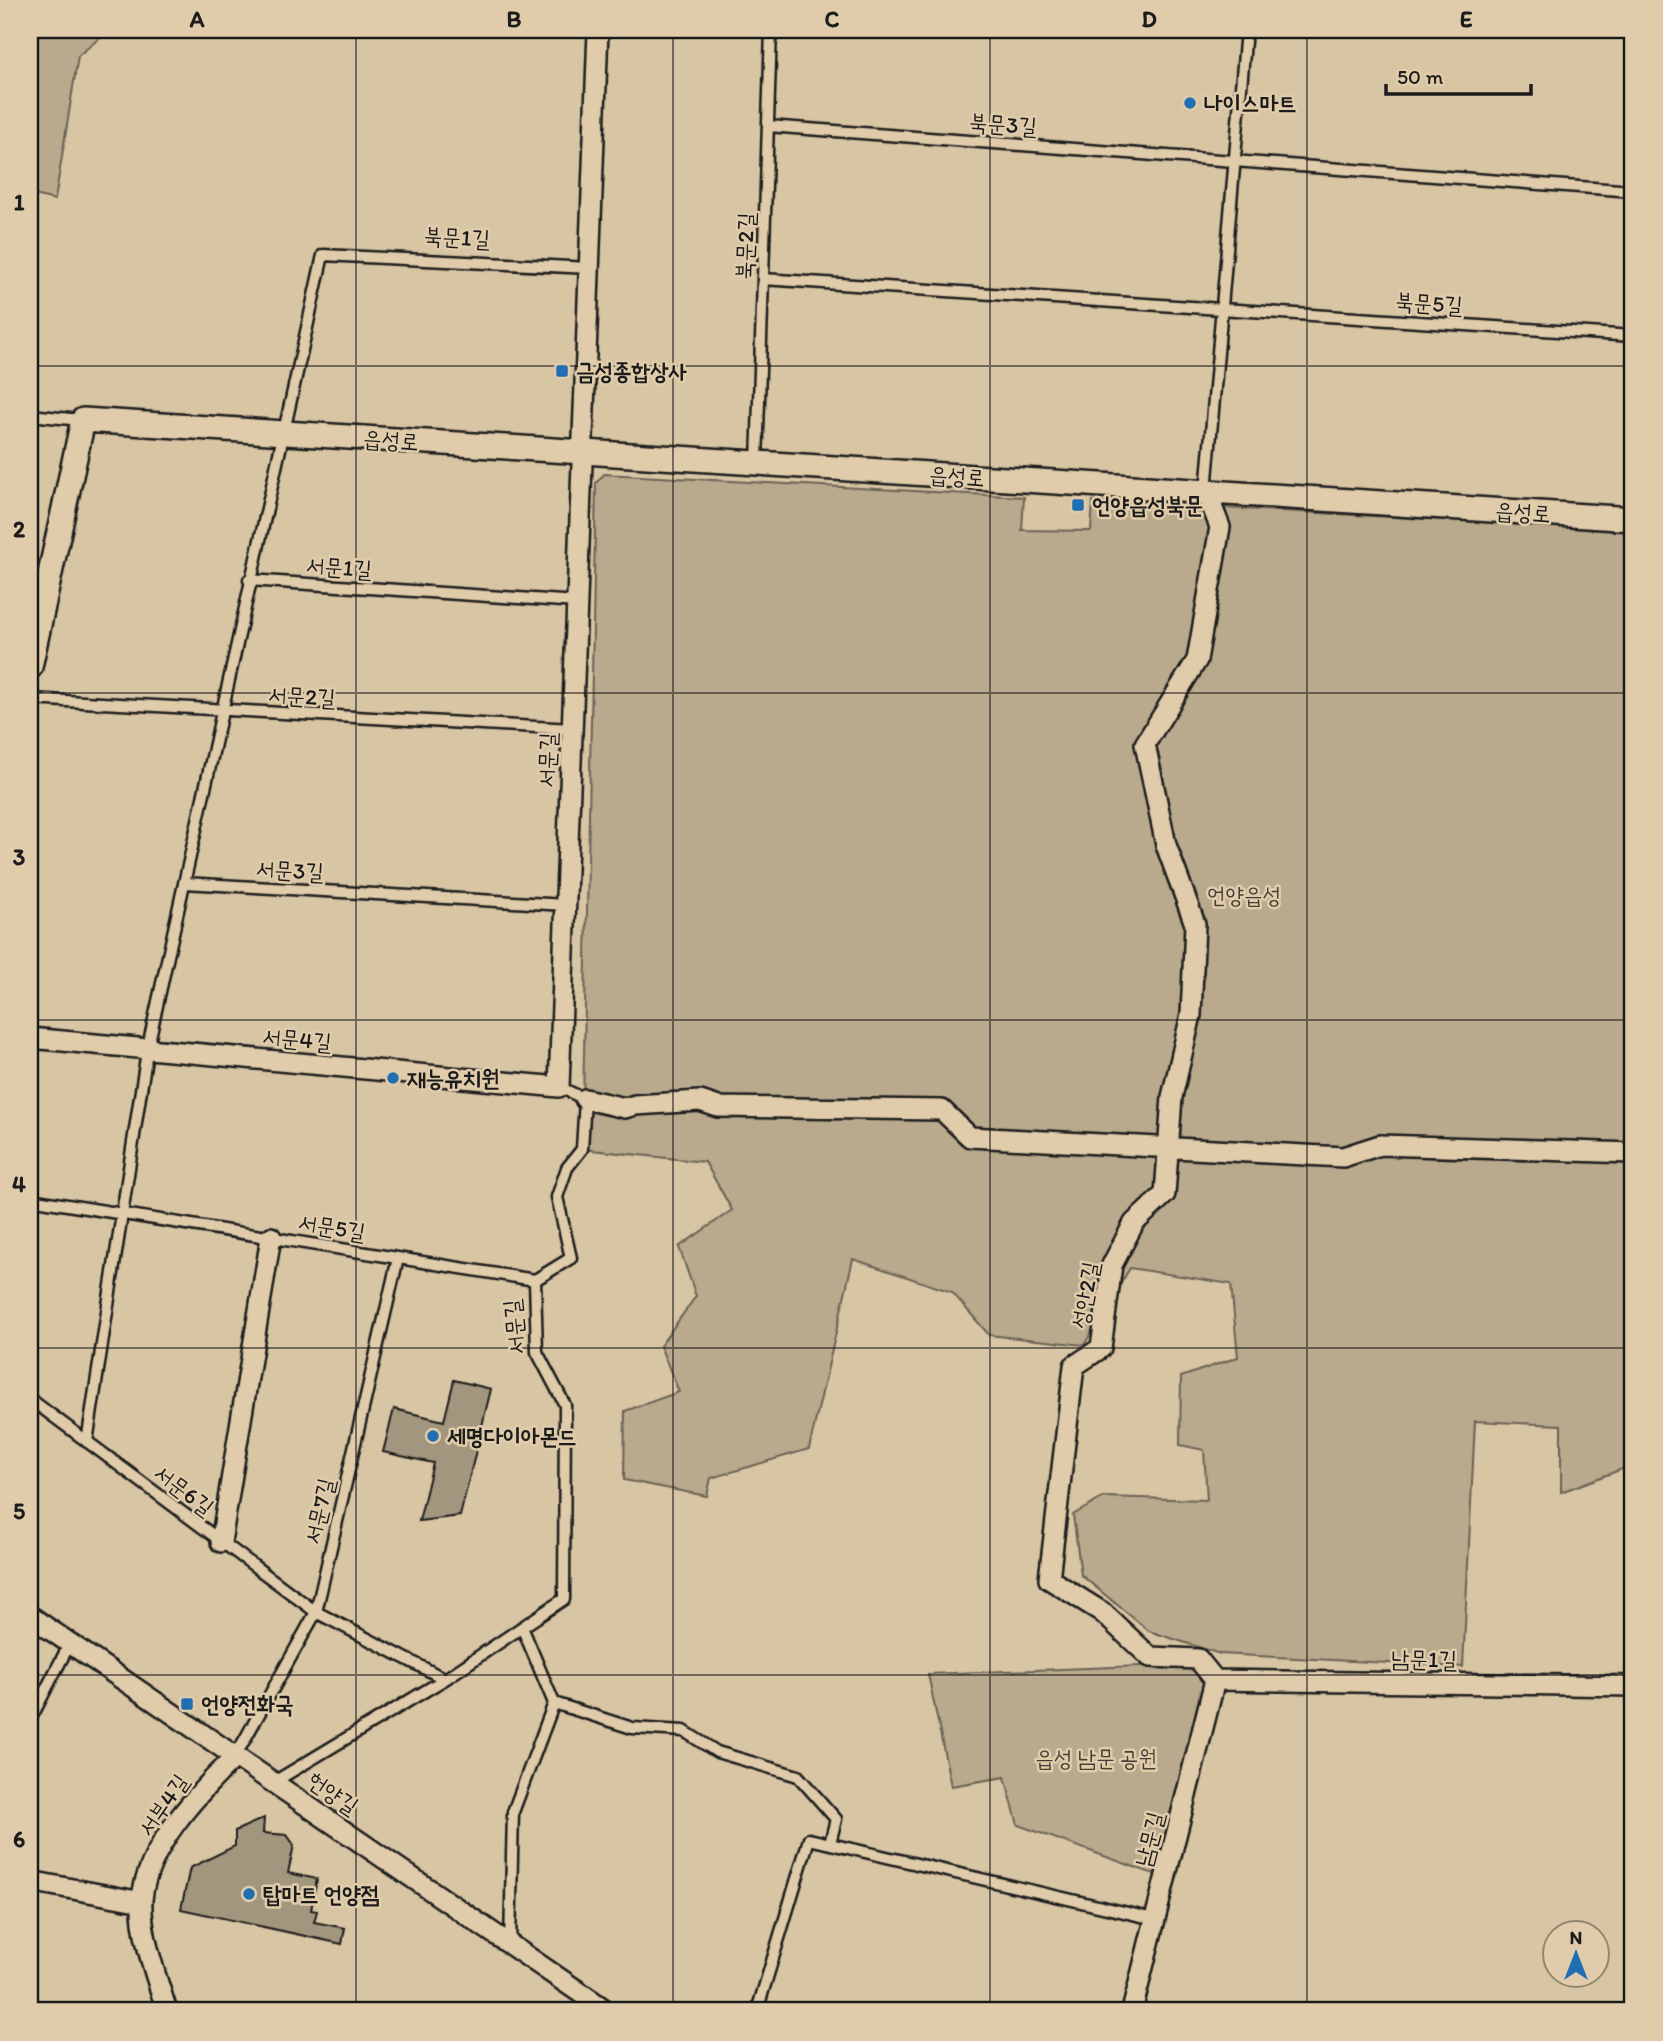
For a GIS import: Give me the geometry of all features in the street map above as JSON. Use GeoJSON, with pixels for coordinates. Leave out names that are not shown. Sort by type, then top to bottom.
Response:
{"type":"FeatureCollection","features":[{"type":"Feature","properties":{"kind":"street"},"geometry":{"type":"LineString","coordinates":[[583,452],[598,30]]}},
{"type":"Feature","properties":{"kind":"street"},"geometry":{"type":"LineString","coordinates":[[30,667],[82,420]]}},
{"type":"Feature","properties":{"kind":"street","name":"읍성로"},"geometry":{"type":"LineString","coordinates":[[82,420],[1633,519]]}},
{"type":"Feature","properties":{"kind":"street","name":"서문길"},"geometry":{"type":"LineString","coordinates":[[559,1087],[583,452]]}},
{"type":"Feature","properties":{"kind":"street","name":"성안2길"},"geometry":{"type":"LineString","coordinates":[[1206,491],[1220,527],[1197,660],[1145,744],[1166,845],[1195,924],[1191,1015],[1172,1097],[1166,1194],[1133,1223],[1112,1265],[1101,1348],[1074,1366],[1049,1579],[1102,1612],[1150,1657],[1198,1659],[1214,1680]]}},
{"type":"Feature","properties":{"kind":"street","name":"서문4길"},"geometry":{"type":"LineString","coordinates":[[30,1038],[147,1051],[559,1087]]}},
{"type":"Feature","properties":{"kind":"street"},"geometry":{"type":"LineString","coordinates":[[585,1099],[625,1108],[700,1101],[718,1108],[942,1110],[970,1137],[1343,1157],[1380,1145],[1633,1153]]}},
{"type":"Feature","properties":{"kind":"street"},"geometry":{"type":"LineString","coordinates":[[221,1542],[271,1237]]}},
{"type":"Feature","properties":{"kind":"street","name":"헌양길"},"geometry":{"type":"LineString","coordinates":[[30,1616],[607,2011]]}},
{"type":"Feature","properties":{"kind":"street","name":"남문1길"},"geometry":{"type":"LineString","coordinates":[[1214,1680],[1633,1686]]}},
{"type":"Feature","properties":{"kind":"street","name":"남문길"},"geometry":{"type":"LineString","coordinates":[[1132,2011],[1214,1680]]}},
{"type":"Feature","properties":{"kind":"street","name":"서부4길"},"geometry":{"type":"LineString","coordinates":[[167,2011],[152,1965],[142,1902],[144,1888],[163,1842],[210,1781],[234,1757]]}},
{"type":"Feature","properties":{"kind":"street"},"geometry":{"type":"LineString","coordinates":[[30,1881],[142,1902]]}},
{"type":"Feature","properties":{"kind":"lane","name":"북문2길"},"geometry":{"type":"LineString","coordinates":[[757,463],[771,30]]}},
{"type":"Feature","properties":{"kind":"lane"},"geometry":{"type":"LineString","coordinates":[[1206,491],[1246,30]]}},
{"type":"Feature","properties":{"kind":"lane","name":"북문3길"},"geometry":{"type":"LineString","coordinates":[[768,126],[1235,161]]}},
{"type":"Feature","properties":{"kind":"lane"},"geometry":{"type":"LineString","coordinates":[[1235,161],[1633,191]]}},
{"type":"Feature","properties":{"kind":"lane","name":"북문1길"},"geometry":{"type":"LineString","coordinates":[[281,433],[323,255],[590,268]]}},
{"type":"Feature","properties":{"kind":"lane"},"geometry":{"type":"LineString","coordinates":[[763,279],[1222,309]]}},
{"type":"Feature","properties":{"kind":"lane","name":"북문5길"},"geometry":{"type":"LineString","coordinates":[[1222,309],[1633,336]]}},
{"type":"Feature","properties":{"kind":"lane"},"geometry":{"type":"LineString","coordinates":[[30,415],[82,420]]}},
{"type":"Feature","properties":{"kind":"lane"},"geometry":{"type":"LineString","coordinates":[[87,1442],[147,1051],[281,433]]}},
{"type":"Feature","properties":{"kind":"lane","name":"서문1길"},"geometry":{"type":"LineString","coordinates":[[249,580],[577,602]]}},
{"type":"Feature","properties":{"kind":"lane","name":"서문2길"},"geometry":{"type":"LineString","coordinates":[[30,699],[573,729]]}},
{"type":"Feature","properties":{"kind":"lane","name":"서문3길"},"geometry":{"type":"LineString","coordinates":[[184,883],[566,905]]}},
{"type":"Feature","properties":{"kind":"lane"},"geometry":{"type":"LineString","coordinates":[[559,1087],[585,1099]]}},
{"type":"Feature","properties":{"kind":"lane","name":"서문길"},"geometry":{"type":"LineString","coordinates":[[274,1782],[445,1679],[564,1599],[565,1405],[537,1352],[535,1280],[571,1258],[557,1197],[567,1168],[582,1149],[585,1099]]}},
{"type":"Feature","properties":{"kind":"lane","name":"서문5길"},"geometry":{"type":"LineString","coordinates":[[30,1199],[535,1280]]}},
{"type":"Feature","properties":{"kind":"lane","name":"서문7길"},"geometry":{"type":"LineString","coordinates":[[234,1757],[316,1612],[398,1258]]}},
{"type":"Feature","properties":{"kind":"lane","name":"서문6길"},"geometry":{"type":"LineString","coordinates":[[30,1399],[316,1612],[445,1679]]}},
{"type":"Feature","properties":{"kind":"lane"},"geometry":{"type":"LineString","coordinates":[[510,1945],[513,1812],[554,1703],[522,1627]]}},
{"type":"Feature","properties":{"kind":"lane"},"geometry":{"type":"LineString","coordinates":[[30,1720],[70,1643]]}},
{"type":"Feature","properties":{"kind":"lane"},"geometry":{"type":"LineString","coordinates":[[554,1703],[632,1728],[684,1731],[717,1752],[798,1776],[836,1819],[830,1843]]}},
{"type":"Feature","properties":{"kind":"lane"},"geometry":{"type":"LineString","coordinates":[[757,2011],[809,1839],[1154,1919]]}},
{"type":"Feature","properties":{"kind":"green space"},"geometry":{"type":"Polygon","coordinates":[[[30,30],[109,30],[78,56],[55,200],[30,194],[30,30]]]}},
{"type":"Feature","properties":{"kind":"green space","name":"언양읍성"},"geometry":{"type":"Polygon","coordinates":[[[604,474],[1024,497],[1022,530],[1091,531],[1093,501],[1633,530],[1633,1465],[1561,1492],[1561,1425],[1475,1421],[1463,1667],[1220,1654],[1149,1631],[1081,1575],[1073,1515],[1104,1497],[1207,1500],[1204,1450],[1180,1445],[1181,1377],[1238,1357],[1231,1284],[1130,1268],[1084,1345],[989,1335],[952,1292],[853,1259],[809,1449],[711,1478],[707,1496],[624,1480],[625,1411],[679,1392],[660,1346],[696,1296],[679,1247],[732,1210],[705,1162],[582,1149],[596,483],[604,474]]]}},
{"type":"Feature","properties":{"kind":"green space","name":"읍성 남문 공원"},"geometry":{"type":"Polygon","coordinates":[[[1193,1664],[1205,1684],[1159,1876],[1018,1825],[1005,1777],[951,1786],[928,1674],[1193,1664]]]}},
{"type":"Feature","properties":{"kind":"building","name":"세명다이아몬드"},"geometry":{"type":"Polygon","coordinates":[[[454,1380],[491,1389],[460,1516],[419,1521],[433,1463],[383,1452],[394,1409],[444,1421],[454,1380]]]}},
{"type":"Feature","properties":{"kind":"building","name":"탑마트 언양점"},"geometry":{"type":"Polygon","coordinates":[[[264,1818],[263,1833],[287,1835],[294,1845],[288,1873],[317,1879],[311,1910],[317,1911],[314,1922],[345,1928],[342,1944],[181,1909],[190,1868],[235,1846],[235,1831],[264,1818]]]}},
{"type":"Feature","properties":{"kind":"place","name":"나이스마트"},"geometry":{"type":"Point","coordinates":[1190,103]}},
{"type":"Feature","properties":{"kind":"place","name":"금성종합상사"},"geometry":{"type":"Point","coordinates":[562,371]}},
{"type":"Feature","properties":{"kind":"place","name":"언양읍성북문"},"geometry":{"type":"Point","coordinates":[1078,505]}},
{"type":"Feature","properties":{"kind":"place","name":"재능유치원"},"geometry":{"type":"Point","coordinates":[393,1078]}},
{"type":"Feature","properties":{"kind":"place","name":"세명다이아몬드"},"geometry":{"type":"Point","coordinates":[433,1436]}},
{"type":"Feature","properties":{"kind":"place","name":"언양전화국"},"geometry":{"type":"Point","coordinates":[187,1704]}},
{"type":"Feature","properties":{"kind":"place","name":"탑마트 언양점"},"geometry":{"type":"Point","coordinates":[249,1894]}}]}
